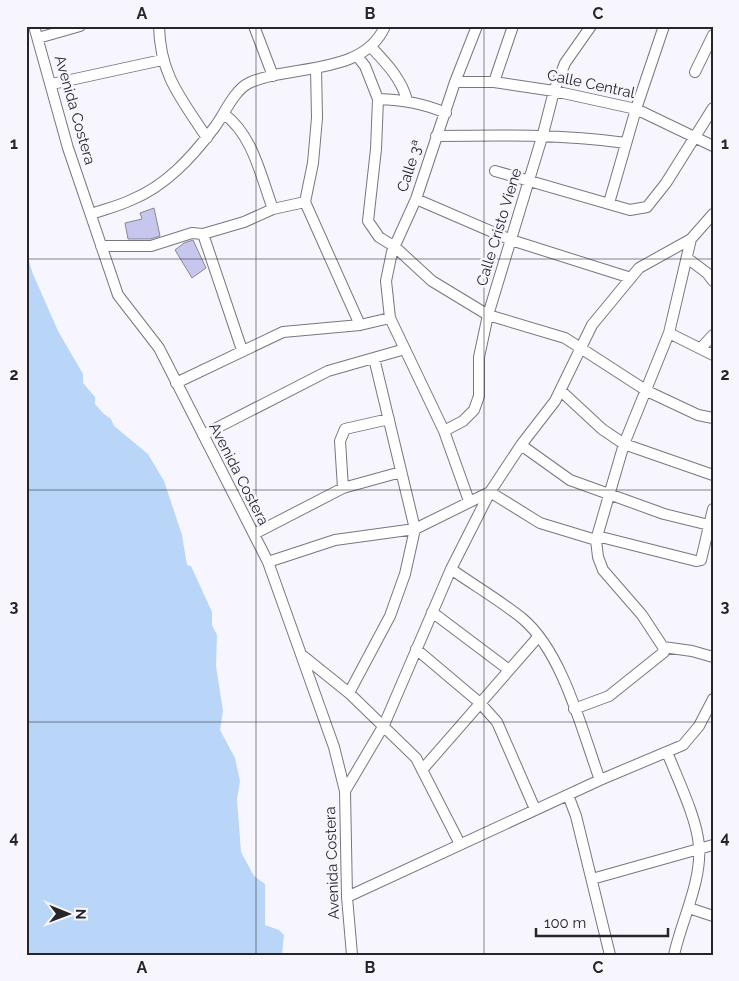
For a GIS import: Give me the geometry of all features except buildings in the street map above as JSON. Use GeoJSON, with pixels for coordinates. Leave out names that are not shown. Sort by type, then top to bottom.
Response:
{"type":"FeatureCollection","features":[{"type":"Feature","properties":{"kind":"street","name":"Avenida Costera"},"geometry":{"type":"LineString","coordinates":[[34,26],[52,84],[68,148],[118,295],[159,348],[268,562],[303,656],[334,747],[345,791],[346,897],[352,955]]}},
{"type":"Feature","properties":{"kind":"street"},"geometry":{"type":"LineString","coordinates":[[38,38],[80,26]]}},
{"type":"Feature","properties":{"kind":"street"},"geometry":{"type":"LineString","coordinates":[[159,26],[162,60],[171,81],[207,138]]}},
{"type":"Feature","properties":{"kind":"street"},"geometry":{"type":"LineString","coordinates":[[254,26],[273,76]]}},
{"type":"Feature","properties":{"kind":"street"},"geometry":{"type":"LineString","coordinates":[[91,214],[132,200],[169,178],[207,138],[238,94],[248,84],[273,76],[316,68],[357,56],[371,47],[385,26]]}},
{"type":"Feature","properties":{"kind":"street","name":"Calle 3ª"},"geometry":{"type":"LineString","coordinates":[[469,501],[444,431],[390,318],[386,281],[394,246],[416,199],[455,82],[477,26]]}},
{"type":"Feature","properties":{"kind":"street"},"geometry":{"type":"LineString","coordinates":[[494,82],[513,26]]}},
{"type":"Feature","properties":{"kind":"street","name":"Calle Cristo Viene"},"geometry":{"type":"LineString","coordinates":[[444,431],[463,421],[474,410],[479,396],[480,357],[488,315],[543,134],[554,91],[565,63],[591,26]]}},
{"type":"Feature","properties":{"kind":"street"},"geometry":{"type":"LineString","coordinates":[[609,203],[636,109],[664,26]]}},
{"type":"Feature","properties":{"kind":"street"},"geometry":{"type":"LineString","coordinates":[[695,72],[713,36]]}},
{"type":"Feature","properties":{"kind":"street"},"geometry":{"type":"LineString","coordinates":[[371,47],[389,65],[403,87],[406,100]]}},
{"type":"Feature","properties":{"kind":"street"},"geometry":{"type":"LineString","coordinates":[[357,56],[365,66],[378,99],[376,149],[368,221],[379,237],[394,246],[432,281],[488,315],[565,338],[647,391],[698,415],[713,418]]}},
{"type":"Feature","properties":{"kind":"street"},"geometry":{"type":"LineString","coordinates":[[52,84],[162,60]]}},
{"type":"Feature","properties":{"kind":"street"},"geometry":{"type":"LineString","coordinates":[[316,68],[317,118],[313,163],[305,202],[360,325]]}},
{"type":"Feature","properties":{"kind":"street","name":"Calle Central"},"geometry":{"type":"LineString","coordinates":[[455,82],[494,82],[554,91],[636,109],[713,146]]}},
{"type":"Feature","properties":{"kind":"street"},"geometry":{"type":"LineString","coordinates":[[378,99],[423,103],[446,113]]}},
{"type":"Feature","properties":{"kind":"street"},"geometry":{"type":"LineString","coordinates":[[495,171],[630,210],[647,207],[666,183],[713,108]]}},
{"type":"Feature","properties":{"kind":"street"},"geometry":{"type":"LineString","coordinates":[[224,114],[233,120],[244,136],[273,209]]}},
{"type":"Feature","properties":{"kind":"street"},"geometry":{"type":"LineString","coordinates":[[436,136],[543,134],[582,136],[626,143]]}},
{"type":"Feature","properties":{"kind":"street"},"geometry":{"type":"LineString","coordinates":[[416,199],[511,240],[631,278]]}},
{"type":"Feature","properties":{"kind":"street"},"geometry":{"type":"LineString","coordinates":[[101,246],[151,246],[192,233],[203,234],[244,222],[273,209],[305,202]]}},
{"type":"Feature","properties":{"kind":"street"},"geometry":{"type":"LineString","coordinates":[[345,791],[384,725],[451,569],[490,492],[521,445],[561,391],[592,325],[639,268],[691,239],[713,214]]}},
{"type":"Feature","properties":{"kind":"street"},"geometry":{"type":"LineString","coordinates":[[203,234],[242,350]]}},
{"type":"Feature","properties":{"kind":"street"},"geometry":{"type":"LineString","coordinates":[[574,709],[609,696],[622,688],[662,656],[664,652],[664,647],[642,615],[603,570],[598,558],[597,538],[624,444],[669,333],[691,239]]}},
{"type":"Feature","properties":{"kind":"street"},"geometry":{"type":"LineString","coordinates":[[687,258],[708,273],[713,281]]}},
{"type":"Feature","properties":{"kind":"street"},"geometry":{"type":"LineString","coordinates":[[176,383],[283,332],[360,325],[390,318]]}},
{"type":"Feature","properties":{"kind":"street"},"geometry":{"type":"LineString","coordinates":[[669,333],[713,355]]}},
{"type":"Feature","properties":{"kind":"street"},"geometry":{"type":"LineString","coordinates":[[701,348],[713,334]]}},
{"type":"Feature","properties":{"kind":"street"},"geometry":{"type":"LineString","coordinates":[[203,434],[328,372],[405,349]]}},
{"type":"Feature","properties":{"kind":"street"},"geometry":{"type":"LineString","coordinates":[[349,693],[390,616],[405,574],[415,528],[374,358]]}},
{"type":"Feature","properties":{"kind":"street"},"geometry":{"type":"LineString","coordinates":[[561,391],[602,429],[624,444],[713,475]]}},
{"type":"Feature","properties":{"kind":"street"},"geometry":{"type":"LineString","coordinates":[[343,488],[340,441],[345,429],[389,418]]}},
{"type":"Feature","properties":{"kind":"street"},"geometry":{"type":"LineString","coordinates":[[521,445],[570,480],[609,496],[664,514],[709,525]]}},
{"type":"Feature","properties":{"kind":"street"},"geometry":{"type":"LineString","coordinates":[[254,534],[343,488],[401,472]]}},
{"type":"Feature","properties":{"kind":"street"},"geometry":{"type":"LineString","coordinates":[[268,562],[335,540],[415,528],[490,492]]}},
{"type":"Feature","properties":{"kind":"street"},"geometry":{"type":"LineString","coordinates":[[490,492],[540,523],[696,561],[703,557],[713,509]]}},
{"type":"Feature","properties":{"kind":"street"},"geometry":{"type":"LineString","coordinates":[[451,569],[524,619],[549,651],[561,672],[600,780]]}},
{"type":"Feature","properties":{"kind":"street"},"geometry":{"type":"LineString","coordinates":[[432,612],[509,670]]}},
{"type":"Feature","properties":{"kind":"street"},"geometry":{"type":"LineString","coordinates":[[422,770],[538,637]]}},
{"type":"Feature","properties":{"kind":"street"},"geometry":{"type":"LineString","coordinates":[[664,647],[692,651],[713,657]]}},
{"type":"Feature","properties":{"kind":"street"},"geometry":{"type":"LineString","coordinates":[[416,649],[480,703],[497,722],[535,809]]}},
{"type":"Feature","properties":{"kind":"street"},"geometry":{"type":"LineString","coordinates":[[303,656],[349,693],[416,758],[460,844]]}},
{"type":"Feature","properties":{"kind":"street"},"geometry":{"type":"LineString","coordinates":[[346,897],[535,809],[683,745],[699,726],[713,699]]}},
{"type":"Feature","properties":{"kind":"street"},"geometry":{"type":"LineString","coordinates":[[667,752],[687,803],[700,848],[689,908],[674,955]]}},
{"type":"Feature","properties":{"kind":"street"},"geometry":{"type":"LineString","coordinates":[[568,795],[576,816],[610,955]]}},
{"type":"Feature","properties":{"kind":"street"},"geometry":{"type":"LineString","coordinates":[[592,879],[713,845]]}},
{"type":"Feature","properties":{"kind":"street"},"geometry":{"type":"LineString","coordinates":[[689,908],[713,916]]}},
{"type":"Feature","properties":{"kind":"water"},"geometry":{"type":"Polygon","coordinates":[[[26,252],[33,274],[58,331],[83,374],[83,383],[95,397],[95,404],[111,419],[114,426],[148,454],[164,481],[182,535],[187,565],[191,566],[212,612],[212,625],[217,635],[216,666],[223,711],[220,730],[235,758],[240,781],[237,799],[241,852],[254,876],[265,884],[265,925],[279,930],[284,935],[282,955],[26,955],[26,252]]]}}]}
